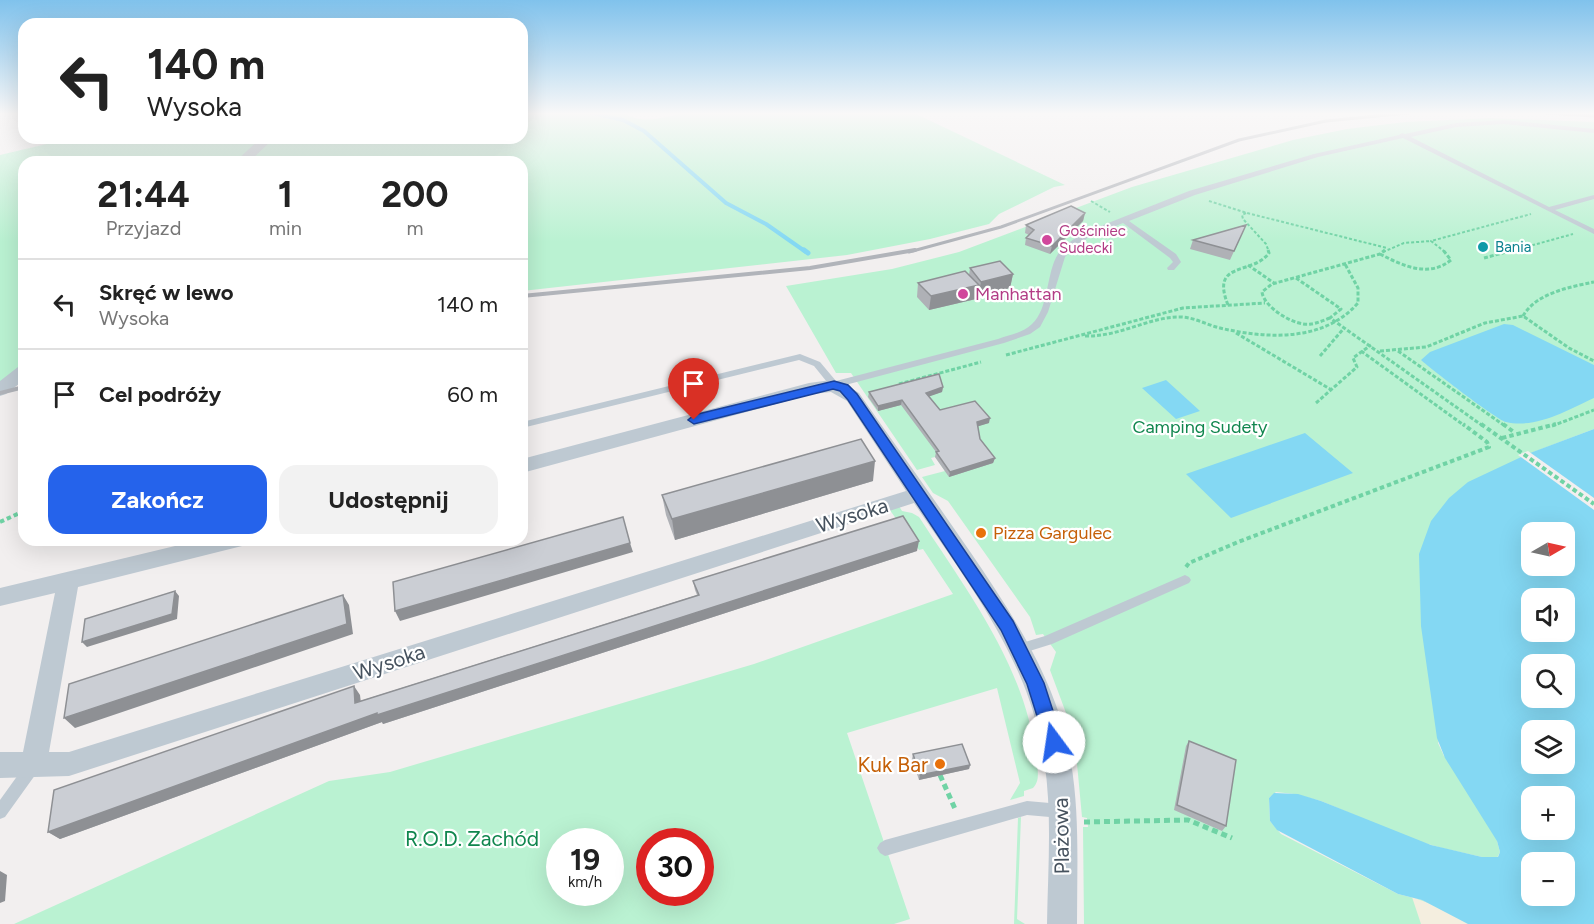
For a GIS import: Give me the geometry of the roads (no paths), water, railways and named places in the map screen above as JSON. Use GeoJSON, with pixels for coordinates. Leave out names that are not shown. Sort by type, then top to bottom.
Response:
{"type":"FeatureCollection","features":[{"type":"Feature","properties":{"kind":"street"},"geometry":{"type":"LineString","coordinates":[[0,390],[18,376]]}},
{"type":"Feature","properties":{"kind":"street"},"geometry":{"type":"LineString","coordinates":[[528,464],[792,394],[834,385]]}},
{"type":"Feature","properties":{"kind":"street","name":"Plażowa"},"geometry":{"type":"LineString","coordinates":[[834,385],[844,388],[853,397],[919,494],[1020,649],[1041,697],[1058,769],[1062,811],[1062,924]]}},
{"type":"Feature","properties":{"kind":"street","name":"Wysoka"},"geometry":{"type":"LineString","coordinates":[[0,765],[69,764],[919,494]]}},
{"type":"Feature","properties":{"kind":"street"},"geometry":{"type":"LineString","coordinates":[[0,597],[210,546]]}},
{"type":"Feature","properties":{"kind":"street"},"geometry":{"type":"LineString","coordinates":[[34,764],[68,582]]}},
{"type":"Feature","properties":{"kind":"lane"},"geometry":{"type":"LineString","coordinates":[[528,424],[800,357],[817,364],[834,385],[1001,341],[1027,332],[1037,325],[1044,312],[1061,256],[1086,235],[1192,193],[1309,156]]}},
{"type":"Feature","properties":{"kind":"lane"},"geometry":{"type":"LineString","coordinates":[[1444,156],[1592,231]]}},
{"type":"Feature","properties":{"kind":"lane"},"geometry":{"type":"LineString","coordinates":[[1549,209],[1594,197]]}},
{"type":"Feature","properties":{"kind":"lane"},"geometry":{"type":"LineString","coordinates":[[1123,220],[1177,260],[1172,268]]}},
{"type":"Feature","properties":{"kind":"lane"},"geometry":{"type":"LineString","coordinates":[[1020,649],[1048,640],[1185,580]]}},
{"type":"Feature","properties":{"kind":"lane"},"geometry":{"type":"LineString","coordinates":[[0,812],[34,764]]}},
{"type":"Feature","properties":{"kind":"lane"},"geometry":{"type":"LineString","coordinates":[[885,848],[1028,807],[1062,811]]}},
{"type":"Feature","properties":{"kind":"water"},"geometry":{"type":"Polygon","coordinates":[[[1504,324],[1513,325],[1594,365],[1594,398],[1540,421],[1506,422],[1478,404],[1421,360],[1430,352],[1504,324]]]}},
{"type":"Feature","properties":{"kind":"water"},"geometry":{"type":"Polygon","coordinates":[[[1166,380],[1200,411],[1176,419],[1142,388],[1166,380]]]}},
{"type":"Feature","properties":{"kind":"water"},"geometry":{"type":"Polygon","coordinates":[[[1594,429],[1594,924],[1468,924],[1422,900],[1398,894],[1277,830],[1270,821],[1269,798],[1274,793],[1298,794],[1431,845],[1482,857],[1498,857],[1500,852],[1497,841],[1445,758],[1437,738],[1421,626],[1419,554],[1431,521],[1449,498],[1468,482],[1530,453],[1594,429]]]}},
{"type":"Feature","properties":{"kind":"water"},"geometry":{"type":"Polygon","coordinates":[[[1305,433],[1353,473],[1231,518],[1186,474],[1305,433]]]}},
{"type":"Feature","properties":{"kind":"waterway"},"geometry":{"type":"LineString","coordinates":[[673,156],[726,203],[766,224],[806,252]]}},
{"type":"Feature","properties":{"kind":"waterway"},"geometry":{"type":"LineString","coordinates":[[804,250],[808,253]]}},
{"type":"Feature","properties":{"kind":"railway"},"geometry":{"type":"LineString","coordinates":[[909,252],[1001,227],[1195,156]]}},
{"type":"Feature","properties":{"kind":"railway"},"geometry":{"type":"LineString","coordinates":[[528,295],[810,268],[915,250]]}},
{"type":"Feature","properties":{"kind":"railway"},"geometry":{"type":"LineString","coordinates":[[0,393],[18,388]]}},
{"type":"Feature","properties":{"kind":"place","name":"Gościniec Sudecki"},"geometry":{"type":"Point","coordinates":[1047,240]}},
{"type":"Feature","properties":{"kind":"place","name":"Bania"},"geometry":{"type":"Point","coordinates":[1483,247]}},
{"type":"Feature","properties":{"kind":"place","name":"Manhattan"},"geometry":{"type":"Point","coordinates":[963,294]}},
{"type":"Feature","properties":{"kind":"place","name":"Pizza Gargulec"},"geometry":{"type":"Point","coordinates":[981,533]}},
{"type":"Feature","properties":{"kind":"place","name":"Kuk Bar"},"geometry":{"type":"Point","coordinates":[940,764]}},
{"type":"Feature","properties":{"kind":"park label","name":"Camping Sudety"},"geometry":{"type":"Point","coordinates":[1200,427]}},
{"type":"Feature","properties":{"kind":"park label","name":"R.O.D. Zachód"},"geometry":{"type":"Point","coordinates":[472,838]}}]}
